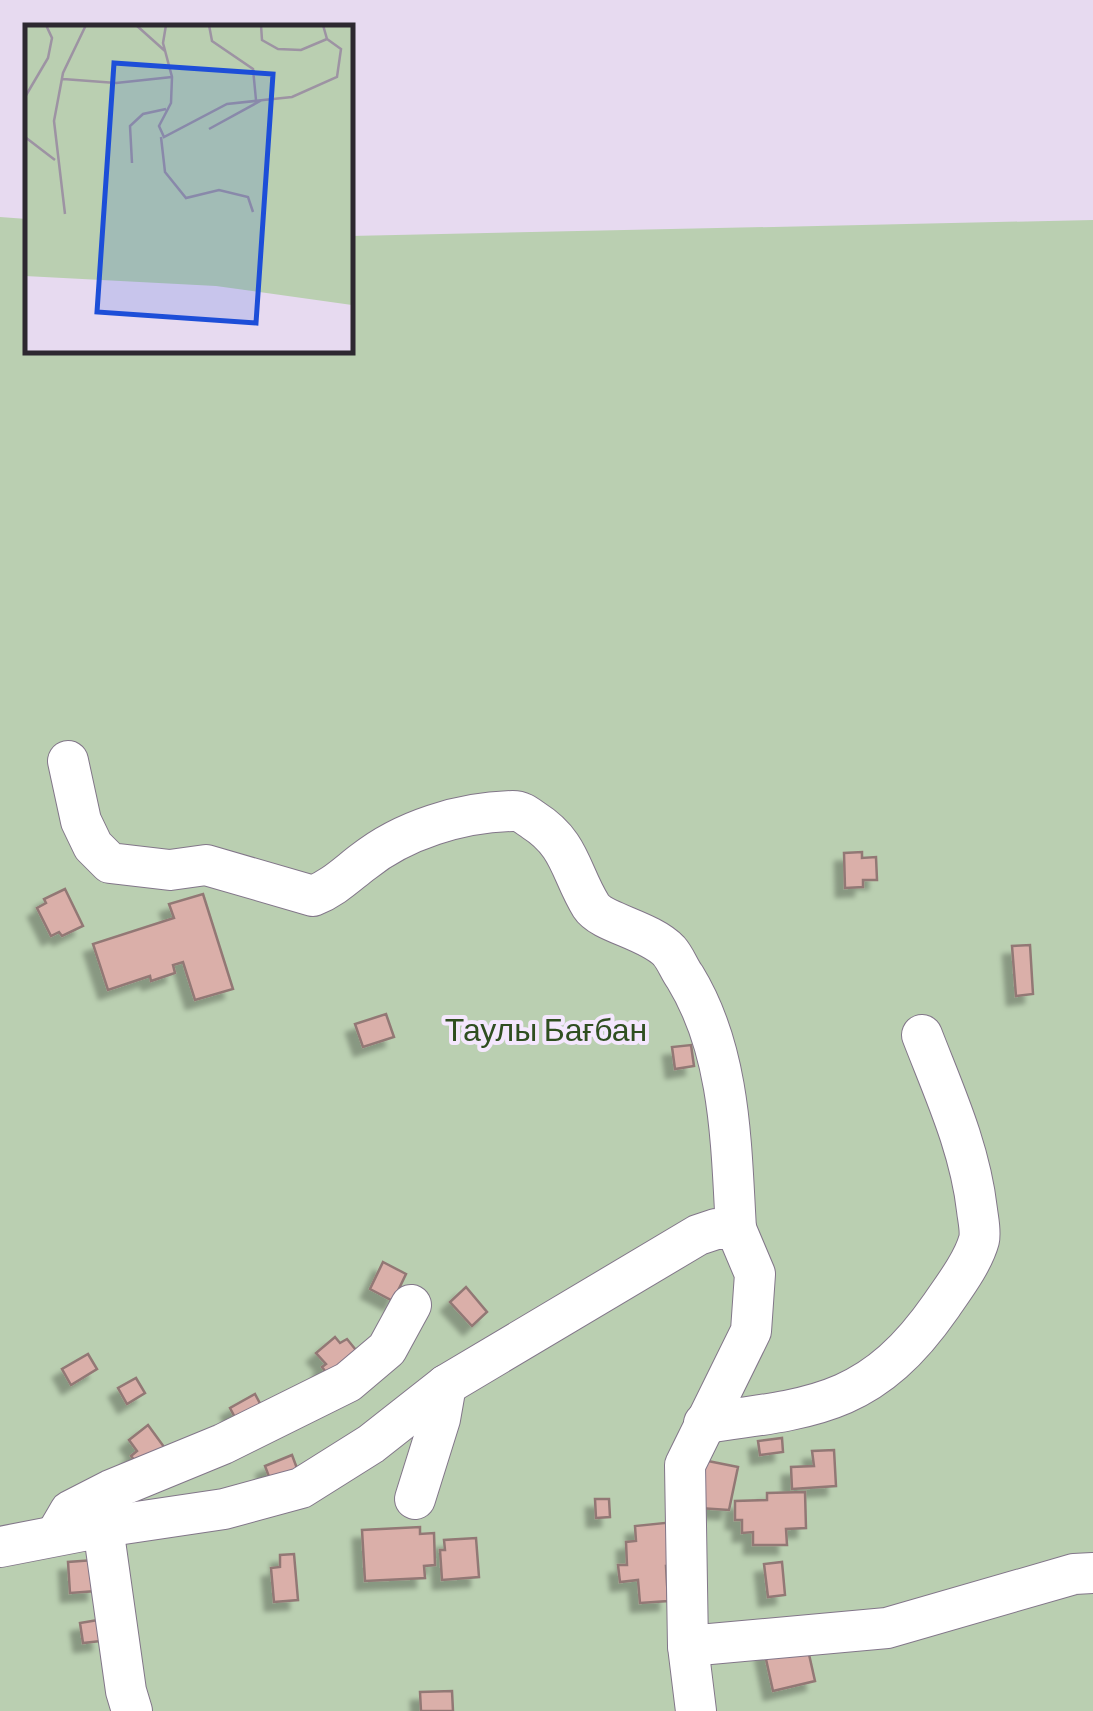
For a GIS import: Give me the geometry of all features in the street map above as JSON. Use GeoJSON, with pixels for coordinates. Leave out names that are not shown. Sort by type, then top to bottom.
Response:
{"type":"FeatureCollection","features":[{"type":"Feature","properties":{"kind":"street"},"geometry":{"type":"LineString","coordinates":[[68,761],[81,822],[93,846],[110,863],[170,870],[206,865],[313,896],[328,890],[390,844],[418,830],[518,810],[559,840],[594,912],[660,942],[673,955],[706,1018],[732,1126],[736,1229],[755,1274],[751,1331],[686,1465],[688,1646],[696,1711]]}},
{"type":"Feature","properties":{"kind":"street"},"geometry":{"type":"LineString","coordinates":[[704,1422],[816,1405],[873,1380],[915,1343],[954,1286],[980,1238],[976,1199],[965,1145],[922,1035]]}},
{"type":"Feature","properties":{"kind":"street"},"geometry":{"type":"LineString","coordinates":[[0,1548],[56,1535],[224,1509],[301,1488],[371,1444],[446,1384],[698,1234],[736,1229]]}},
{"type":"Feature","properties":{"kind":"street"},"geometry":{"type":"LineString","coordinates":[[56,1535],[70,1511],[110,1490],[223,1444],[348,1382],[386,1348],[412,1305]]}},
{"type":"Feature","properties":{"kind":"street"},"geometry":{"type":"LineString","coordinates":[[416,1499],[440,1419],[446,1384]]}},
{"type":"Feature","properties":{"kind":"street"},"geometry":{"type":"LineString","coordinates":[[103,1527],[132,1711]]}},
{"type":"Feature","properties":{"kind":"street"},"geometry":{"type":"LineString","coordinates":[[688,1646],[886,1628],[1074,1574],[1093,1573]]}},
{"type":"Feature","properties":{"kind":"green space","name":"Таулы Бағбан"},"geometry":{"type":"Polygon","coordinates":[[[0,217],[25,219],[25,352],[352,352],[352,236],[1093,220],[1093,1711],[0,1711],[0,217]]]}},
{"type":"Feature","properties":{"kind":"building"},"geometry":{"type":"Polygon","coordinates":[[[862,852],[862,858],[876,857],[877,880],[863,880],[863,887],[845,888],[844,853],[862,852]]]}},
{"type":"Feature","properties":{"kind":"building"},"geometry":{"type":"Polygon","coordinates":[[[65,889],[83,926],[62,936],[59,932],[51,936],[37,908],[46,903],[44,899],[65,889]]]}},
{"type":"Feature","properties":{"kind":"building"},"geometry":{"type":"Polygon","coordinates":[[[203,894],[233,989],[195,1000],[183,962],[173,965],[175,973],[151,981],[150,976],[108,990],[93,944],[174,918],[169,904],[203,894]]]}},
{"type":"Feature","properties":{"kind":"building"},"geometry":{"type":"Polygon","coordinates":[[[1030,945],[1033,994],[1016,996],[1012,946],[1030,945]]]}},
{"type":"Feature","properties":{"kind":"building"},"geometry":{"type":"Polygon","coordinates":[[[386,1014],[394,1037],[363,1047],[355,1024],[386,1014]]]}},
{"type":"Feature","properties":{"kind":"building"},"geometry":{"type":"Polygon","coordinates":[[[691,1045],[694,1066],[675,1069],[672,1047],[691,1045]]]}},
{"type":"Feature","properties":{"kind":"building"},"geometry":{"type":"Polygon","coordinates":[[[383,1262],[406,1274],[393,1301],[370,1289],[383,1262]]]}},
{"type":"Feature","properties":{"kind":"building"},"geometry":{"type":"Polygon","coordinates":[[[466,1287],[487,1312],[472,1326],[450,1302],[466,1287]]]}},
{"type":"Feature","properties":{"kind":"building"},"geometry":{"type":"Polygon","coordinates":[[[335,1337],[340,1343],[347,1339],[360,1355],[331,1379],[322,1367],[326,1364],[316,1353],[335,1337]]]}},
{"type":"Feature","properties":{"kind":"building"},"geometry":{"type":"Polygon","coordinates":[[[88,1354],[97,1369],[71,1385],[62,1369],[88,1354]]]}},
{"type":"Feature","properties":{"kind":"building"},"geometry":{"type":"Polygon","coordinates":[[[136,1378],[145,1393],[127,1404],[118,1388],[136,1378]]]}},
{"type":"Feature","properties":{"kind":"building"},"geometry":{"type":"Polygon","coordinates":[[[255,1394],[264,1411],[239,1425],[230,1408],[255,1394]]]}},
{"type":"Feature","properties":{"kind":"building"},"geometry":{"type":"Polygon","coordinates":[[[148,1425],[167,1451],[139,1466],[131,1456],[137,1451],[129,1440],[148,1425]]]}},
{"type":"Feature","properties":{"kind":"building"},"geometry":{"type":"Polygon","coordinates":[[[782,1438],[783,1452],[760,1455],[758,1441],[782,1438]]]}},
{"type":"Feature","properties":{"kind":"building"},"geometry":{"type":"Polygon","coordinates":[[[834,1450],[836,1486],[792,1489],[791,1467],[814,1466],[812,1451],[834,1450]]]}},
{"type":"Feature","properties":{"kind":"building"},"geometry":{"type":"Polygon","coordinates":[[[292,1455],[298,1471],[271,1482],[265,1466],[292,1455]]]}},
{"type":"Feature","properties":{"kind":"building"},"geometry":{"type":"Polygon","coordinates":[[[703,1460],[738,1467],[729,1510],[699,1508],[703,1460]]]}},
{"type":"Feature","properties":{"kind":"building"},"geometry":{"type":"Polygon","coordinates":[[[805,1492],[806,1528],[786,1529],[787,1545],[753,1545],[753,1532],[742,1533],[742,1520],[735,1520],[735,1501],[767,1500],[767,1493],[805,1492]]]}},
{"type":"Feature","properties":{"kind":"building"},"geometry":{"type":"Polygon","coordinates":[[[595,1499],[609,1499],[610,1517],[596,1518],[595,1499]]]}},
{"type":"Feature","properties":{"kind":"building"},"geometry":{"type":"Polygon","coordinates":[[[674,1522],[678,1565],[666,1566],[668,1601],[640,1603],[638,1580],[620,1582],[618,1565],[627,1565],[626,1542],[636,1541],[635,1526],[674,1522]]]}},
{"type":"Feature","properties":{"kind":"building"},"geometry":{"type":"Polygon","coordinates":[[[420,1527],[420,1534],[434,1533],[435,1565],[424,1566],[425,1578],[365,1581],[362,1530],[420,1527]]]}},
{"type":"Feature","properties":{"kind":"building"},"geometry":{"type":"Polygon","coordinates":[[[476,1538],[479,1577],[442,1580],[440,1550],[445,1550],[444,1540],[476,1538]]]}},
{"type":"Feature","properties":{"kind":"building"},"geometry":{"type":"Polygon","coordinates":[[[294,1554],[298,1600],[274,1602],[271,1568],[280,1567],[280,1555],[294,1554]]]}},
{"type":"Feature","properties":{"kind":"building"},"geometry":{"type":"Polygon","coordinates":[[[94,1560],[96,1591],[70,1593],[68,1562],[94,1560]]]}},
{"type":"Feature","properties":{"kind":"building"},"geometry":{"type":"Polygon","coordinates":[[[782,1562],[785,1595],[768,1597],[764,1564],[782,1562]]]}},
{"type":"Feature","properties":{"kind":"building"},"geometry":{"type":"Polygon","coordinates":[[[98,1620],[101,1641],[83,1643],[80,1623],[98,1620]]]}},
{"type":"Feature","properties":{"kind":"building"},"geometry":{"type":"Polygon","coordinates":[[[806,1641],[815,1681],[773,1691],[764,1650],[806,1641]]]}},
{"type":"Feature","properties":{"kind":"building"},"geometry":{"type":"Polygon","coordinates":[[[452,1691],[453,1711],[421,1711],[420,1692],[452,1691]]]}}]}
